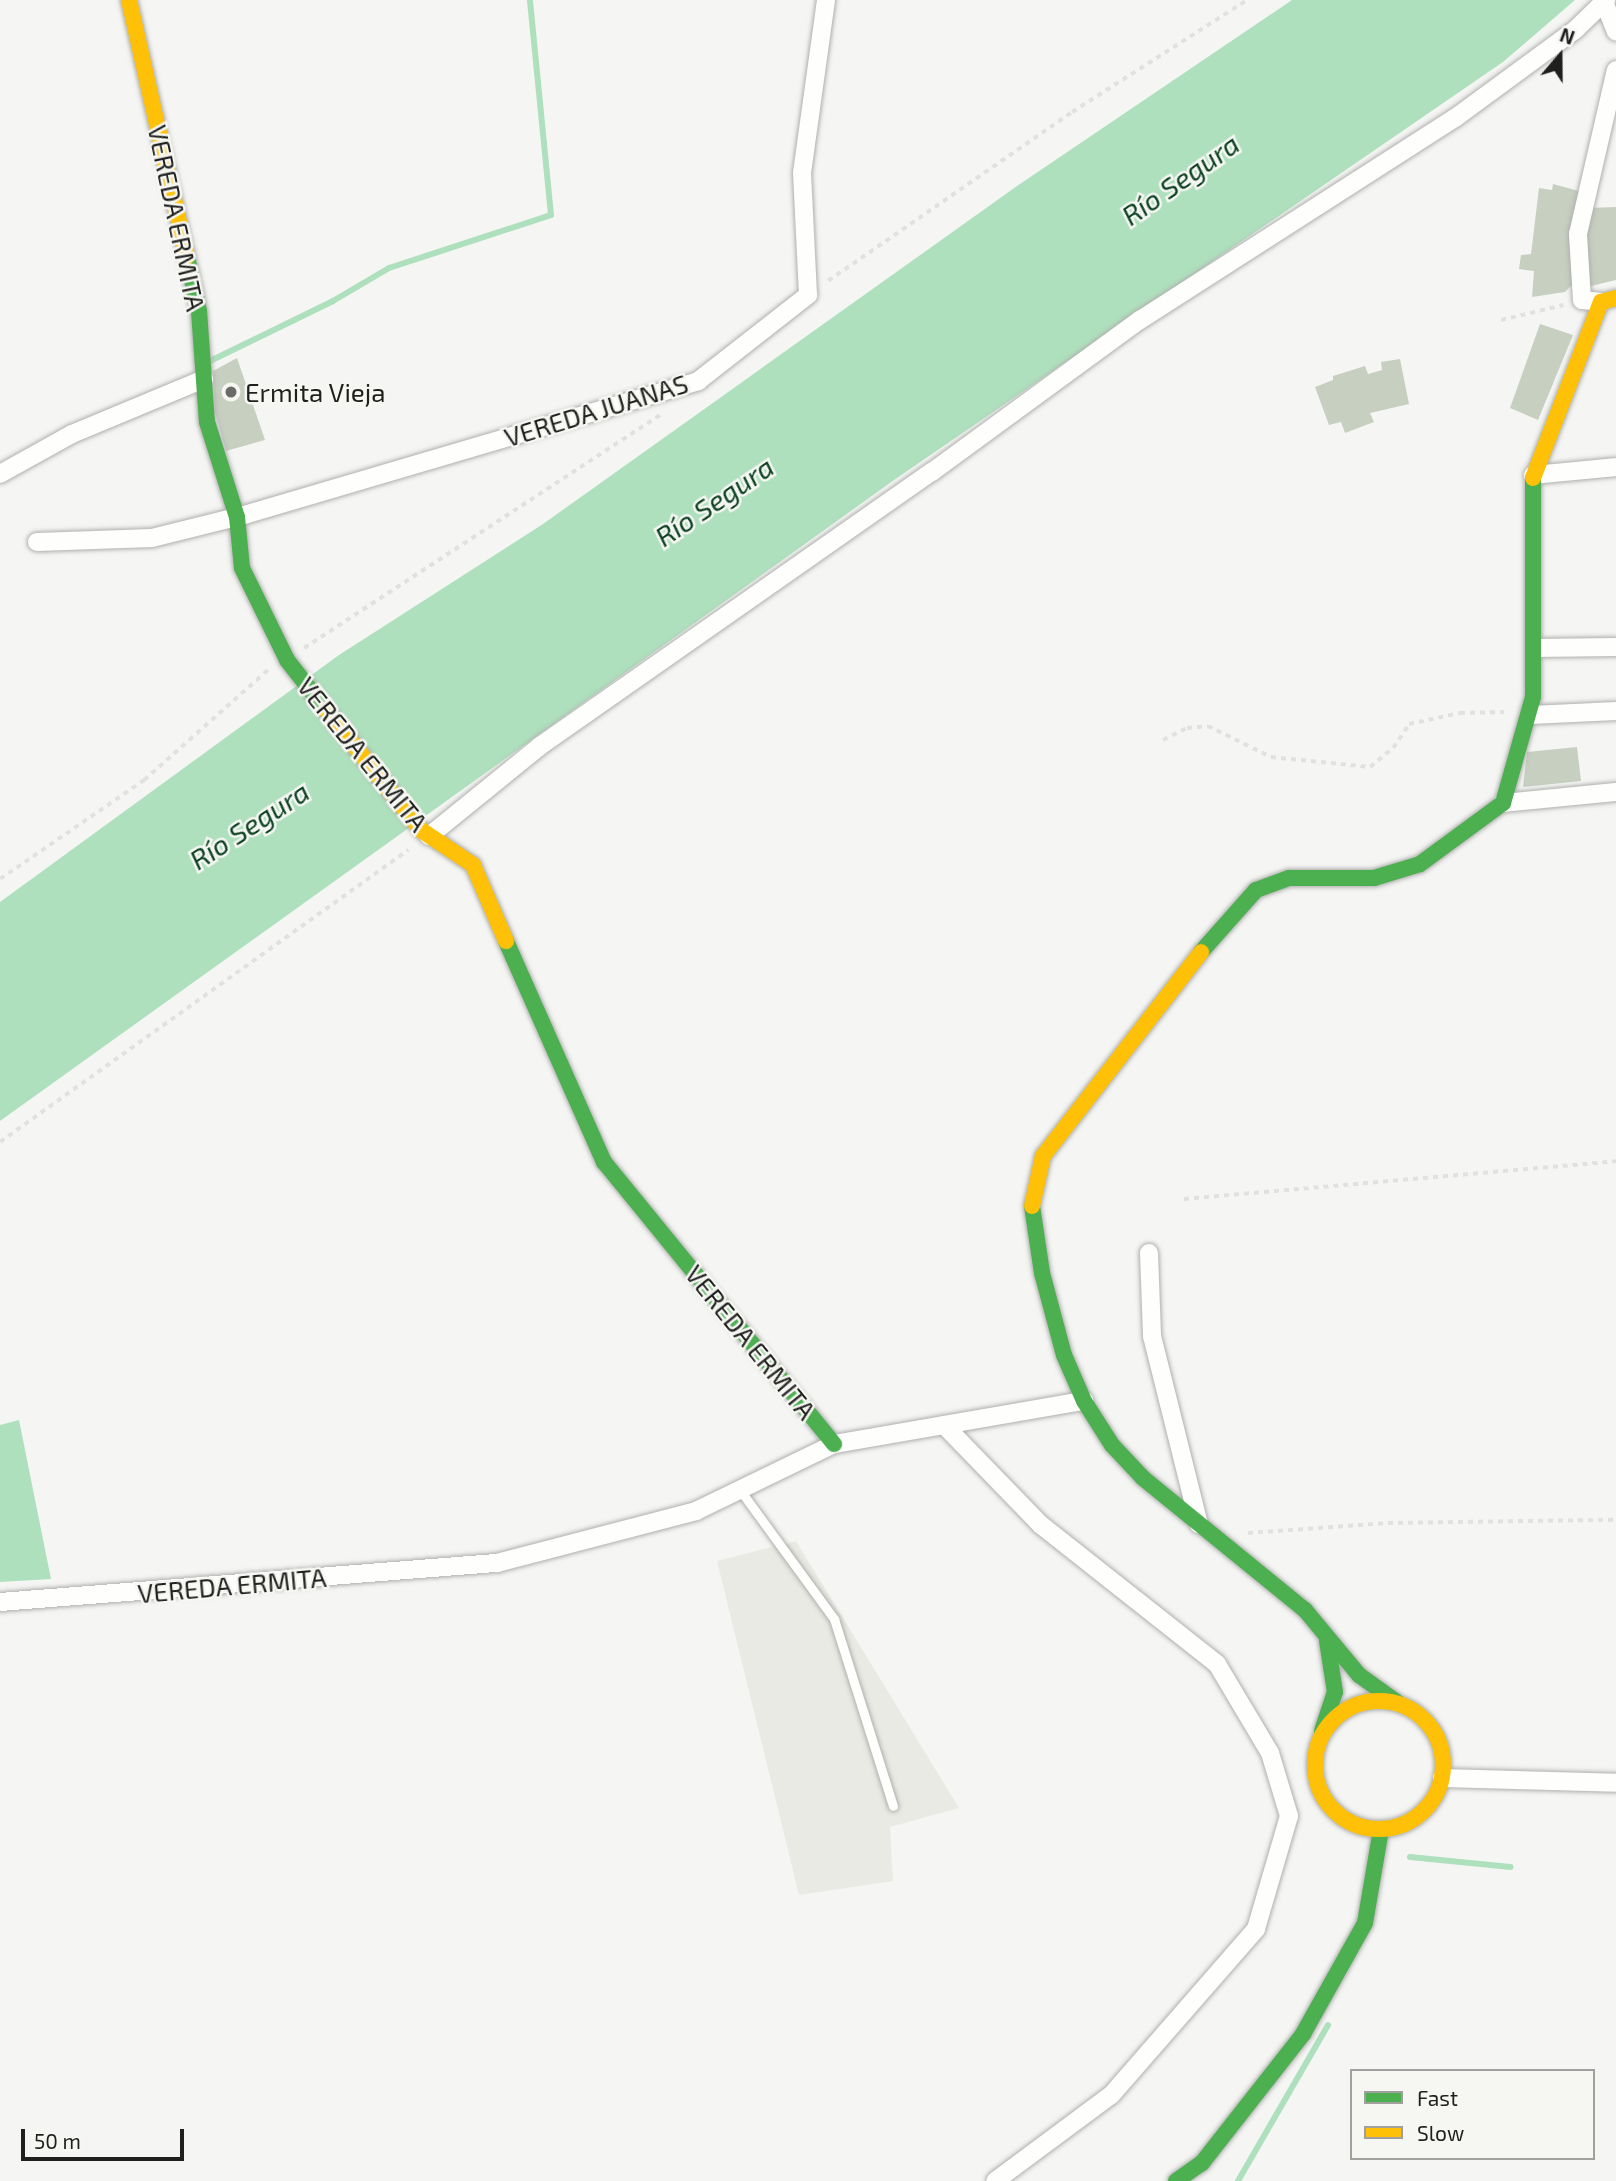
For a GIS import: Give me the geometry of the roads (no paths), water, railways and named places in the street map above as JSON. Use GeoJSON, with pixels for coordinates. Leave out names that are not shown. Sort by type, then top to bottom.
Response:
{"type":"FeatureCollection","features":[{"type":"Feature","properties":{"kind":"main road","name":"VEREDA ERMITA"},"geometry":{"type":"LineString","coordinates":[[129,0],[198,311],[207,422],[237,517],[242,568],[287,660],[425,833],[473,865],[604,1162],[834,1444]]}},
{"type":"Feature","properties":{"kind":"main road"},"geometry":{"type":"LineString","coordinates":[[1324,1633],[1334,1666],[1335,1692],[1316,1751],[1317,1784],[1334,1811],[1363,1827],[1381,1829],[1409,1822],[1429,1806],[1442,1778],[1442,1751],[1427,1721],[1359,1675],[1305,1610],[1199,1524],[1112,1445],[1084,1401],[1064,1355],[1042,1273],[1032,1211],[1043,1156],[1067,1120],[1234,910],[1256,890],[1289,878],[1374,877],[1420,864],[1503,803],[1531,713],[1534,648],[1530,544],[1533,475],[1609,300]]}},
{"type":"Feature","properties":{"kind":"main road"},"geometry":{"type":"LineString","coordinates":[[1316,1751],[1335,1717],[1360,1703],[1398,1703]]}},
{"type":"Feature","properties":{"kind":"main road"},"geometry":{"type":"LineString","coordinates":[[1176,2181],[1202,2164],[1303,2034],[1365,1923],[1381,1829]]}},
{"type":"Feature","properties":{"kind":"street","name":"VEREDA ERMITA"},"geometry":{"type":"LineString","coordinates":[[129,0],[141,0]]}},
{"type":"Feature","properties":{"kind":"street","name":"VEREDA JUANAS"},"geometry":{"type":"LineString","coordinates":[[237,517],[698,381],[808,295],[802,173],[826,0]]}},
{"type":"Feature","properties":{"kind":"street"},"geometry":{"type":"LineString","coordinates":[[425,833],[540,747],[932,472],[1140,320],[1455,118],[1576,29],[1605,1],[1616,32]]}},
{"type":"Feature","properties":{"kind":"street"},"geometry":{"type":"LineString","coordinates":[[1609,300],[1582,300],[1578,234],[1616,70]]}},
{"type":"Feature","properties":{"kind":"street"},"geometry":{"type":"LineString","coordinates":[[0,474],[72,434],[204,379]]}},
{"type":"Feature","properties":{"kind":"street"},"geometry":{"type":"LineString","coordinates":[[1533,475],[1616,467]]}},
{"type":"Feature","properties":{"kind":"street"},"geometry":{"type":"LineString","coordinates":[[37,542],[152,538],[237,517]]}},
{"type":"Feature","properties":{"kind":"street"},"geometry":{"type":"LineString","coordinates":[[1534,648],[1616,647]]}},
{"type":"Feature","properties":{"kind":"street"},"geometry":{"type":"LineString","coordinates":[[1531,713],[1616,711]]}},
{"type":"Feature","properties":{"kind":"street"},"geometry":{"type":"LineString","coordinates":[[1503,803],[1616,792]]}},
{"type":"Feature","properties":{"kind":"street"},"geometry":{"type":"LineString","coordinates":[[1149,1253],[1147,1290],[1153,1336],[1199,1524]]}},
{"type":"Feature","properties":{"kind":"street"},"geometry":{"type":"LineString","coordinates":[[834,1444],[1084,1401]]}},
{"type":"Feature","properties":{"kind":"street"},"geometry":{"type":"LineString","coordinates":[[944,1425],[1041,1525],[1217,1664],[1270,1753],[1289,1816],[1256,1929],[1111,2095],[995,2181]]}},
{"type":"Feature","properties":{"kind":"street","name":"VEREDA ERMITA"},"geometry":{"type":"LineString","coordinates":[[0,1602],[496,1563],[696,1511],[834,1444]]}},
{"type":"Feature","properties":{"kind":"street"},"geometry":{"type":"LineString","coordinates":[[1442,1778],[1616,1783]]}},
{"type":"Feature","properties":{"kind":"lane"},"geometry":{"type":"LineString","coordinates":[[740,1490],[834,1619],[892,1806]]}},
{"type":"Feature","properties":{"kind":"water","name":"Río Segura"},"geometry":{"type":"Polygon","coordinates":[[[1292,0],[1575,0],[1503,62],[894,480],[0,1121],[0,902],[339,655],[543,524],[1017,186],[1292,0]]]}},
{"type":"Feature","properties":{"kind":"water"},"geometry":{"type":"Polygon","coordinates":[[[19,1420],[51,1579],[0,1582],[0,1425],[19,1420]]]}},
{"type":"Feature","properties":{"kind":"waterway"},"geometry":{"type":"LineString","coordinates":[[210,361],[333,301],[389,268],[551,215],[530,0]]}},
{"type":"Feature","properties":{"kind":"waterway"},"geometry":{"type":"LineString","coordinates":[[1410,1857],[1511,1867]]}},
{"type":"Feature","properties":{"kind":"waterway"},"geometry":{"type":"LineString","coordinates":[[1238,2181],[1328,2025]]}},
{"type":"Feature","properties":{"kind":"place","name":"Ermita Vieja"},"geometry":{"type":"Point","coordinates":[231,392]}}]}
